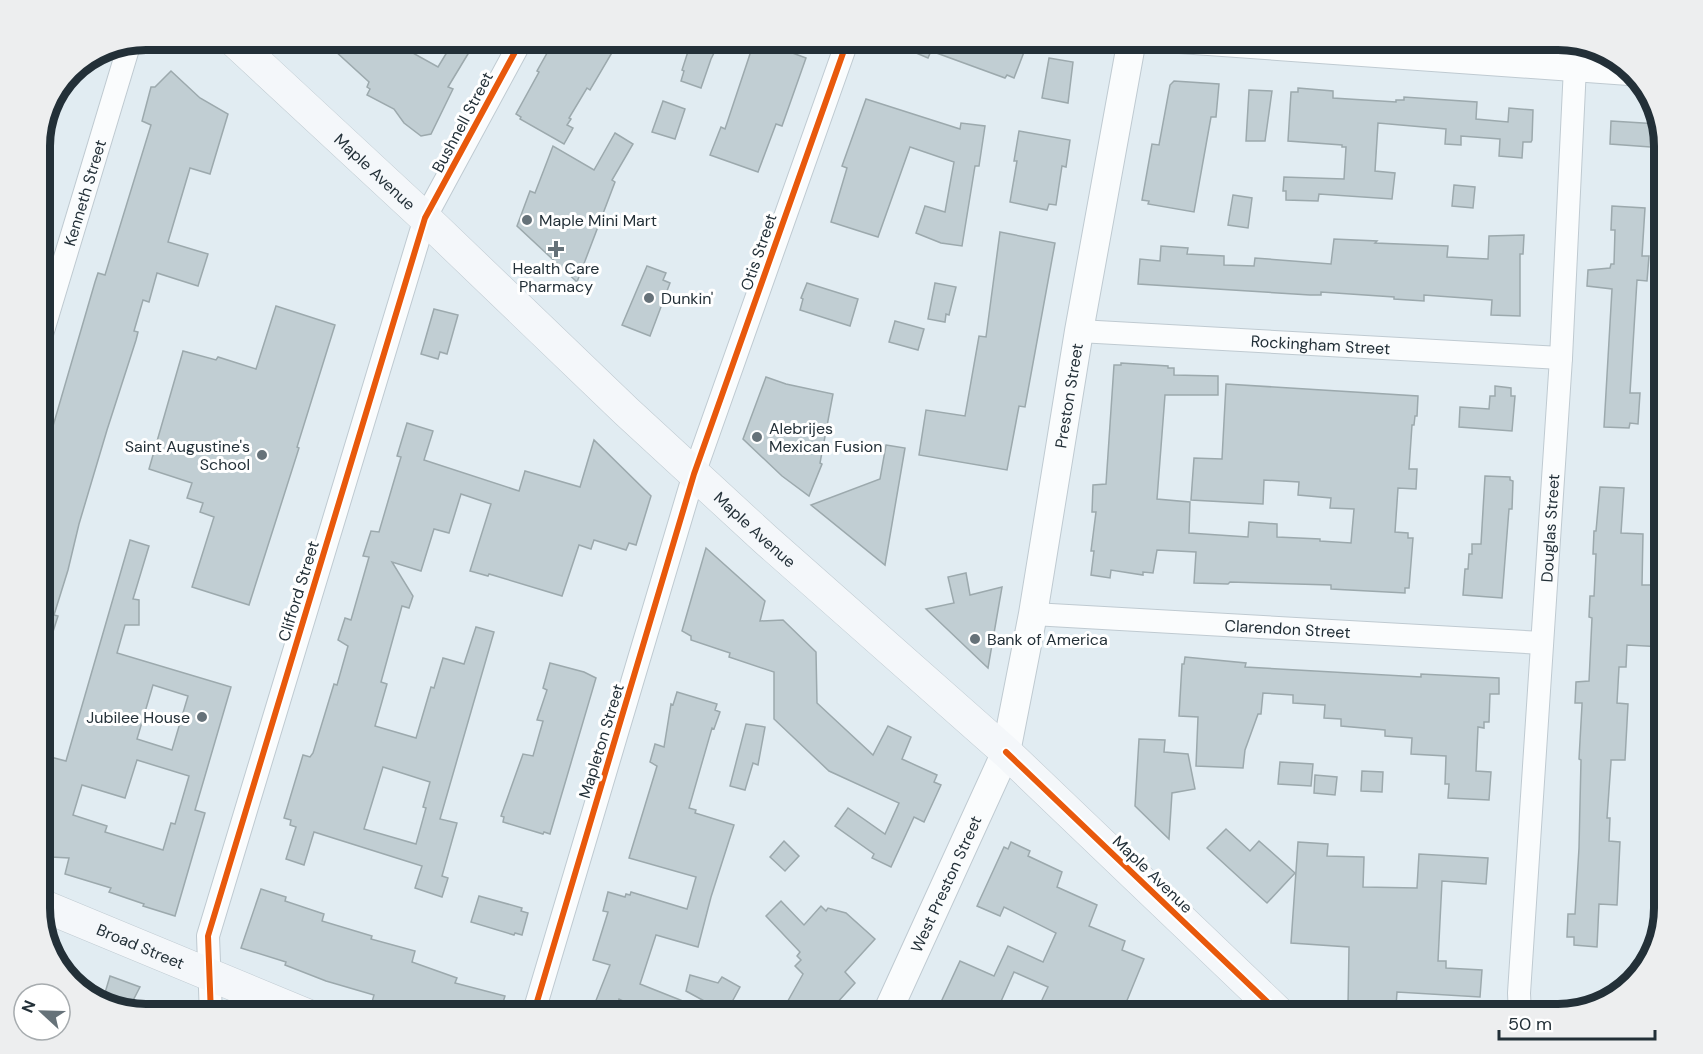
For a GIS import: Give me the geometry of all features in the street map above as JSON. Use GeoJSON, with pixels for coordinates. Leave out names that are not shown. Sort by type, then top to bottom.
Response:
{"type":"FeatureCollection","features":[{"type":"Feature","properties":{"kind":"main road","name":"Maple Avenue"},"geometry":{"type":"LineString","coordinates":[[243,49],[425,218],[694,474],[1006,752],[1269,1004]]}},
{"type":"Feature","properties":{"kind":"main road","name":"Broad Street"},"geometry":{"type":"LineString","coordinates":[[50,909],[281,1004]]}},
{"type":"Feature","properties":{"kind":"street","name":"Bushnell Street"},"geometry":{"type":"LineString","coordinates":[[425,218],[517,49]]}},
{"type":"Feature","properties":{"kind":"street","name":"Otis Street"},"geometry":{"type":"LineString","coordinates":[[694,474],[844,49]]}},
{"type":"Feature","properties":{"kind":"street","name":"Preston Street"},"geometry":{"type":"LineString","coordinates":[[1006,752],[1034,614],[1079,331],[1130,49]]}},
{"type":"Feature","properties":{"kind":"street"},"geometry":{"type":"LineString","coordinates":[[1426,49],[1574,55],[1612,66]]}},
{"type":"Feature","properties":{"kind":"street","name":"Kenneth Street"},"geometry":{"type":"LineString","coordinates":[[50,307],[127,51]]}},
{"type":"Feature","properties":{"kind":"street","name":"Douglas Street"},"geometry":{"type":"LineString","coordinates":[[1520,1004],[1561,358],[1574,55]]}},
{"type":"Feature","properties":{"kind":"street","name":"Clifford Street"},"geometry":{"type":"LineString","coordinates":[[211,1004],[208,936],[425,218]]}},
{"type":"Feature","properties":{"kind":"street","name":"Rockingham Street"},"geometry":{"type":"LineString","coordinates":[[1079,331],[1561,358]]}},
{"type":"Feature","properties":{"kind":"street","name":"Mapleton Street"},"geometry":{"type":"LineString","coordinates":[[536,1004],[694,474]]}},
{"type":"Feature","properties":{"kind":"street","name":"Clarendon Street"},"geometry":{"type":"LineString","coordinates":[[1034,614],[1542,643]]}},
{"type":"Feature","properties":{"kind":"street","name":"West Preston Street"},"geometry":{"type":"LineString","coordinates":[[891,1004],[1006,752]]}},
{"type":"Feature","properties":{"kind":"building"},"geometry":{"type":"Polygon","coordinates":[[[333,49],[413,49],[411,52],[438,67],[449,49],[471,49],[448,87],[453,89],[431,134],[421,136],[404,123],[394,109],[367,95],[370,89],[367,87],[369,82],[333,49]]]}},
{"type":"Feature","properties":{"kind":"building"},"geometry":{"type":"Polygon","coordinates":[[[549,49],[614,49],[590,90],[587,88],[569,118],[571,119],[567,125],[573,128],[564,144],[520,119],[521,117],[516,114],[539,72],[537,71],[549,49]]]}},
{"type":"Feature","properties":{"kind":"building"},"geometry":{"type":"Polygon","coordinates":[[[689,49],[716,49],[701,88],[681,81],[684,71],[682,70],[689,49]]]}},
{"type":"Feature","properties":{"kind":"building"},"geometry":{"type":"Polygon","coordinates":[[[752,49],[782,49],[806,58],[782,126],[776,124],[758,172],[710,155],[721,127],[725,129],[752,49]]]}},
{"type":"Feature","properties":{"kind":"building"},"geometry":{"type":"Polygon","coordinates":[[[907,49],[1025,49],[1014,78],[1007,75],[1005,78],[931,51],[928,58],[907,49]]]}},
{"type":"Feature","properties":{"kind":"building"},"geometry":{"type":"Polygon","coordinates":[[[1049,58],[1073,62],[1068,103],[1042,98],[1049,58]]]}},
{"type":"Feature","properties":{"kind":"building"},"geometry":{"type":"Polygon","coordinates":[[[171,71],[200,98],[228,114],[210,174],[190,168],[168,242],[208,254],[198,286],[157,273],[149,302],[143,300],[134,331],[138,332],[136,340],[79,524],[54,615],[58,616],[50,641],[50,436],[95,282],[98,273],[105,275],[151,125],[142,121],[151,87],[155,87],[171,71]]]}},
{"type":"Feature","properties":{"kind":"building"},"geometry":{"type":"Polygon","coordinates":[[[1174,81],[1219,84],[1216,117],[1211,117],[1194,212],[1148,204],[1149,201],[1142,200],[1152,144],[1159,145],[1170,85],[1174,81]]]}},
{"type":"Feature","properties":{"kind":"building"},"geometry":{"type":"Polygon","coordinates":[[[1298,88],[1333,91],[1333,98],[1396,102],[1396,100],[1404,100],[1404,97],[1477,102],[1476,119],[1508,122],[1509,108],[1533,110],[1532,140],[1523,142],[1522,158],[1499,156],[1500,139],[1461,136],[1461,145],[1445,144],[1446,129],[1378,123],[1375,171],[1395,173],[1392,199],[1319,194],[1318,201],[1286,200],[1286,191],[1283,191],[1284,177],[1344,179],[1346,147],[1288,141],[1291,92],[1298,92],[1298,88]]]}},
{"type":"Feature","properties":{"kind":"building"},"geometry":{"type":"Polygon","coordinates":[[[1249,90],[1272,91],[1265,141],[1246,141],[1249,90]]]}},
{"type":"Feature","properties":{"kind":"building"},"geometry":{"type":"Polygon","coordinates":[[[866,99],[960,129],[961,123],[985,126],[979,166],[975,166],[962,246],[941,243],[916,233],[925,206],[945,212],[954,162],[910,147],[878,237],[831,222],[847,168],[842,166],[866,99]]]}},
{"type":"Feature","properties":{"kind":"building"},"geometry":{"type":"Polygon","coordinates":[[[663,101],[685,109],[675,139],[652,132],[663,101]]]}},
{"type":"Feature","properties":{"kind":"building"},"geometry":{"type":"Polygon","coordinates":[[[1611,121],[1651,124],[1653,147],[1610,144],[1611,121]]]}},
{"type":"Feature","properties":{"kind":"building"},"geometry":{"type":"Polygon","coordinates":[[[1019,131],[1070,140],[1066,167],[1062,166],[1056,205],[1049,204],[1047,210],[1010,202],[1019,131]]]}},
{"type":"Feature","properties":{"kind":"building"},"geometry":{"type":"Polygon","coordinates":[[[615,133],[633,144],[612,180],[615,182],[577,282],[517,226],[530,191],[535,193],[553,146],[594,170],[615,133]]]}},
{"type":"Feature","properties":{"kind":"building"},"geometry":{"type":"Polygon","coordinates":[[[1454,185],[1475,187],[1473,208],[1452,206],[1454,185]]]}},
{"type":"Feature","properties":{"kind":"building"},"geometry":{"type":"Polygon","coordinates":[[[1233,195],[1252,198],[1248,228],[1228,225],[1233,195]]]}},
{"type":"Feature","properties":{"kind":"building"},"geometry":{"type":"Polygon","coordinates":[[[1612,206],[1645,208],[1642,256],[1649,256],[1647,281],[1637,280],[1630,393],[1640,393],[1638,424],[1630,423],[1629,428],[1604,427],[1612,289],[1587,286],[1588,270],[1610,268],[1611,264],[1614,264],[1615,230],[1611,230],[1612,206]]]}},
{"type":"Feature","properties":{"kind":"building"},"geometry":{"type":"Polygon","coordinates":[[[1000,232],[1055,243],[1025,407],[1019,406],[1007,470],[919,455],[926,410],[965,416],[979,336],[986,337],[1000,232]]]}},
{"type":"Feature","properties":{"kind":"building"},"geometry":{"type":"Polygon","coordinates":[[[1524,235],[1523,254],[1520,254],[1520,316],[1491,315],[1492,300],[1424,295],[1424,301],[1321,292],[1321,295],[1310,295],[1138,284],[1140,259],[1160,261],[1161,246],[1188,248],[1187,254],[1224,256],[1224,265],[1254,266],[1255,258],[1331,264],[1334,239],[1448,246],[1447,257],[1488,259],[1489,236],[1524,235]]]}},
{"type":"Feature","properties":{"kind":"building","name":"Dunkin'"},"geometry":{"type":"Polygon","coordinates":[[[647,266],[666,273],[663,280],[670,283],[650,336],[622,325],[647,266]]]}},
{"type":"Feature","properties":{"kind":"building"},"geometry":{"type":"Polygon","coordinates":[[[807,283],[858,299],[850,326],[800,310],[803,299],[801,298],[807,283]]]}},
{"type":"Feature","properties":{"kind":"building"},"geometry":{"type":"Polygon","coordinates":[[[935,283],[956,287],[945,322],[928,319],[935,283]]]}},
{"type":"Feature","properties":{"kind":"building","name":"Saint Augustine's School"},"geometry":{"type":"Polygon","coordinates":[[[276,306],[335,325],[249,605],[192,587],[214,517],[200,512],[203,503],[187,498],[192,483],[149,469],[183,351],[216,360],[218,357],[256,369],[276,306]]]}},
{"type":"Feature","properties":{"kind":"building"},"geometry":{"type":"Polygon","coordinates":[[[434,309],[458,315],[447,354],[440,352],[438,359],[421,354],[434,309]]]}},
{"type":"Feature","properties":{"kind":"building"},"geometry":{"type":"Polygon","coordinates":[[[895,321],[924,329],[918,350],[889,342],[895,321]]]}},
{"type":"Feature","properties":{"kind":"building"},"geometry":{"type":"Polygon","coordinates":[[[1121,363],[1168,366],[1168,368],[1174,368],[1174,375],[1218,376],[1218,395],[1165,395],[1157,499],[1190,502],[1189,533],[1248,537],[1249,522],[1277,524],[1277,537],[1351,543],[1354,509],[1330,508],[1331,498],[1298,495],[1299,482],[1264,480],[1263,504],[1191,500],[1194,458],[1222,459],[1226,384],[1418,396],[1417,416],[1412,425],[1409,469],[1417,469],[1416,489],[1398,488],[1395,532],[1408,533],[1408,538],[1413,538],[1409,588],[1405,588],[1405,593],[1331,589],[1331,585],[1194,583],[1196,552],[1157,550],[1153,573],[1143,572],[1143,575],[1111,570],[1110,578],[1091,575],[1094,551],[1091,551],[1096,512],[1092,512],[1093,485],[1106,484],[1114,365],[1121,365],[1121,363]]]}},
{"type":"Feature","properties":{"kind":"building"},"geometry":{"type":"Polygon","coordinates":[[[766,377],[786,384],[833,394],[820,463],[822,464],[809,496],[782,476],[743,439],[766,377]]]}},
{"type":"Feature","properties":{"kind":"building"},"geometry":{"type":"Polygon","coordinates":[[[1495,386],[1511,388],[1511,396],[1515,396],[1512,431],[1459,427],[1460,407],[1489,409],[1490,396],[1495,396],[1495,386]]]}},
{"type":"Feature","properties":{"kind":"building"},"geometry":{"type":"Polygon","coordinates":[[[407,423],[433,431],[424,460],[519,491],[525,471],[580,487],[594,440],[651,496],[636,545],[629,543],[626,550],[594,540],[591,549],[579,545],[562,596],[489,574],[488,576],[470,571],[491,504],[461,494],[449,533],[434,529],[421,571],[392,562],[413,596],[409,608],[402,606],[381,682],[387,684],[375,726],[416,738],[431,687],[434,688],[443,658],[464,664],[476,627],[494,632],[440,819],[457,823],[442,876],[448,878],[442,897],[415,888],[422,866],[314,832],[304,865],[286,859],[296,827],[290,825],[291,820],[284,818],[303,755],[310,757],[313,753],[334,684],[337,685],[348,646],[338,640],[345,618],[351,620],[369,557],[363,556],[371,531],[379,532],[401,457],[397,456],[407,423]],[[383,767],[364,829],[416,844],[426,808],[423,807],[430,782],[383,767]]]}},
{"type":"Feature","properties":{"kind":"building"},"geometry":{"type":"Polygon","coordinates":[[[886,445],[905,448],[885,565],[811,505],[880,479],[886,445]]]}},
{"type":"Feature","properties":{"kind":"building"},"geometry":{"type":"Polygon","coordinates":[[[1485,476],[1510,477],[1513,481],[1502,598],[1463,595],[1465,569],[1468,569],[1472,544],[1481,544],[1485,476]]]}},
{"type":"Feature","properties":{"kind":"building"},"geometry":{"type":"Polygon","coordinates":[[[1600,487],[1624,488],[1621,533],[1643,534],[1642,585],[1654,585],[1654,646],[1627,645],[1626,667],[1619,667],[1617,703],[1628,704],[1625,760],[1611,760],[1607,818],[1610,818],[1609,841],[1620,842],[1617,905],[1599,904],[1597,947],[1574,945],[1574,937],[1567,937],[1568,914],[1575,914],[1579,848],[1581,760],[1579,759],[1582,703],[1575,703],[1576,682],[1589,681],[1592,618],[1589,617],[1590,596],[1594,596],[1596,554],[1593,554],[1594,531],[1596,531],[1600,487]]]}},
{"type":"Feature","properties":{"kind":"building"},"geometry":{"type":"Polygon","coordinates":[[[130,540],[149,546],[133,599],[139,600],[139,625],[125,625],[117,653],[231,687],[195,810],[205,813],[175,916],[109,892],[111,888],[65,874],[69,858],[50,857],[50,757],[66,761],[130,540]],[[153,685],[137,739],[172,750],[188,696],[153,685]],[[137,760],[125,798],[82,785],[73,815],[107,826],[105,832],[163,850],[171,823],[175,824],[189,776],[137,760]]]}},
{"type":"Feature","properties":{"kind":"building"},"geometry":{"type":"Polygon","coordinates":[[[706,548],[765,601],[760,621],[783,620],[816,652],[817,703],[873,755],[888,726],[911,737],[902,759],[937,775],[934,782],[941,785],[924,822],[914,817],[891,867],[872,858],[874,854],[835,826],[848,808],[885,834],[899,803],[829,771],[774,719],[774,672],[729,657],[730,653],[691,640],[691,636],[682,631],[706,548]]]}},
{"type":"Feature","properties":{"kind":"building","name":"Bank of America"},"geometry":{"type":"Polygon","coordinates":[[[966,573],[970,595],[1002,587],[988,668],[926,609],[954,603],[948,577],[966,573]]]}},
{"type":"Feature","properties":{"kind":"building"},"geometry":{"type":"Polygon","coordinates":[[[1185,657],[1246,663],[1245,667],[1421,677],[1421,674],[1499,678],[1499,694],[1490,694],[1489,722],[1484,722],[1484,728],[1478,727],[1476,771],[1491,772],[1489,800],[1448,798],[1449,784],[1445,784],[1446,756],[1411,754],[1412,738],[1385,736],[1385,730],[1341,726],[1341,719],[1324,718],[1325,705],[1293,703],[1293,695],[1263,693],[1261,714],[1258,714],[1245,750],[1243,768],[1196,766],[1198,717],[1179,716],[1182,664],[1184,664],[1185,657]]]}},
{"type":"Feature","properties":{"kind":"building"},"geometry":{"type":"Polygon","coordinates":[[[550,663],[584,672],[596,678],[550,834],[544,832],[543,834],[503,822],[504,817],[501,816],[523,754],[533,756],[543,721],[537,720],[547,690],[543,688],[550,663]]]}},
{"type":"Feature","properties":{"kind":"building"},"geometry":{"type":"Polygon","coordinates":[[[677,692],[717,704],[715,710],[720,712],[714,729],[712,728],[689,808],[696,810],[695,813],[734,825],[698,947],[656,935],[640,984],[690,1004],[629,1004],[619,999],[617,1004],[598,1004],[595,1003],[610,965],[593,960],[608,912],[603,911],[608,892],[625,897],[631,892],[687,909],[696,877],[629,858],[657,766],[650,762],[655,744],[664,747],[671,704],[673,705],[677,692]]]}},
{"type":"Feature","properties":{"kind":"building"},"geometry":{"type":"Polygon","coordinates":[[[746,724],[765,727],[758,765],[753,763],[745,790],[730,786],[746,724]]]}},
{"type":"Feature","properties":{"kind":"building"},"geometry":{"type":"Polygon","coordinates":[[[1139,739],[1165,740],[1164,752],[1188,754],[1195,789],[1172,793],[1169,839],[1135,806],[1139,739]]]}},
{"type":"Feature","properties":{"kind":"building"},"geometry":{"type":"Polygon","coordinates":[[[1280,762],[1313,764],[1311,786],[1278,784],[1280,762]]]}},
{"type":"Feature","properties":{"kind":"building"},"geometry":{"type":"Polygon","coordinates":[[[1362,771],[1383,772],[1382,792],[1361,791],[1362,771]]]}},
{"type":"Feature","properties":{"kind":"building"},"geometry":{"type":"Polygon","coordinates":[[[1315,775],[1337,777],[1335,795],[1314,793],[1315,775]]]}},
{"type":"Feature","properties":{"kind":"building"},"geometry":{"type":"Polygon","coordinates":[[[1226,829],[1250,851],[1259,841],[1295,873],[1267,903],[1207,848],[1226,829]]]}},
{"type":"Feature","properties":{"kind":"building"},"geometry":{"type":"Polygon","coordinates":[[[784,841],[799,856],[785,871],[770,857],[784,841]]]}},
{"type":"Feature","properties":{"kind":"building"},"geometry":{"type":"Polygon","coordinates":[[[1011,842],[1030,851],[1028,856],[1062,872],[1057,887],[1097,905],[1089,926],[1125,941],[1122,950],[1144,959],[1126,1004],[1040,1004],[1048,987],[1014,972],[1000,1004],[940,1004],[960,961],[994,976],[1008,946],[1043,962],[1056,933],[1004,907],[1000,916],[977,906],[1004,847],[1008,849],[1011,842]]]}},
{"type":"Feature","properties":{"kind":"building"},"geometry":{"type":"Polygon","coordinates":[[[1298,842],[1328,844],[1327,856],[1364,857],[1363,887],[1417,888],[1419,854],[1488,858],[1486,884],[1442,881],[1438,961],[1446,961],[1446,968],[1482,970],[1480,997],[1397,992],[1396,1004],[1348,1004],[1349,947],[1291,943],[1298,842]]]}},
{"type":"Feature","properties":{"kind":"building"},"geometry":{"type":"Polygon","coordinates":[[[261,889],[286,897],[285,901],[324,914],[322,921],[372,936],[371,939],[415,951],[412,962],[457,978],[455,983],[505,996],[502,1004],[379,1004],[372,1002],[374,995],[326,981],[285,965],[286,962],[241,948],[261,889]]]}},
{"type":"Feature","properties":{"kind":"building"},"geometry":{"type":"Polygon","coordinates":[[[479,896],[522,908],[521,911],[528,913],[522,935],[515,933],[514,935],[471,922],[479,896]]]}},
{"type":"Feature","properties":{"kind":"building"},"geometry":{"type":"Polygon","coordinates":[[[781,901],[804,925],[821,906],[826,911],[828,908],[846,913],[875,939],[845,972],[855,983],[836,1004],[786,1004],[803,974],[795,966],[801,960],[797,956],[800,952],[766,916],[781,901]]]}},
{"type":"Feature","properties":{"kind":"building"},"geometry":{"type":"Polygon","coordinates":[[[690,975],[718,983],[722,977],[740,987],[731,1004],[710,1004],[686,991],[690,975]]]}},
{"type":"Feature","properties":{"kind":"building"},"geometry":{"type":"Polygon","coordinates":[[[110,976],[140,987],[131,1004],[104,995],[110,976]]]}},
{"type":"Feature","properties":{"kind":"cycle path"},"geometry":{"type":"LineString","coordinates":[[211,1004],[208,936],[425,218],[517,49]]}},
{"type":"Feature","properties":{"kind":"cycle path"},"geometry":{"type":"LineString","coordinates":[[536,1004],[694,474],[844,49]]}},
{"type":"Feature","properties":{"kind":"cycle path"},"geometry":{"type":"LineString","coordinates":[[1006,752],[1269,1004]]}},
{"type":"Feature","properties":{"kind":"place","name":"Maple Mini Mart"},"geometry":{"type":"Point","coordinates":[527,220]}},
{"type":"Feature","properties":{"kind":"place","name":"Health Care Pharmacy"},"geometry":{"type":"Point","coordinates":[556,249]}},
{"type":"Feature","properties":{"kind":"place","name":"Dunkin'"},"geometry":{"type":"Point","coordinates":[649,298]}},
{"type":"Feature","properties":{"kind":"place","name":"Alebrijes Mexican Fusion"},"geometry":{"type":"Point","coordinates":[757,437]}},
{"type":"Feature","properties":{"kind":"place","name":"Saint Augustine's School"},"geometry":{"type":"Point","coordinates":[262,455]}},
{"type":"Feature","properties":{"kind":"place","name":"Bank of America"},"geometry":{"type":"Point","coordinates":[975,639]}},
{"type":"Feature","properties":{"kind":"place","name":"Jubilee House"},"geometry":{"type":"Point","coordinates":[202,717]}}]}
